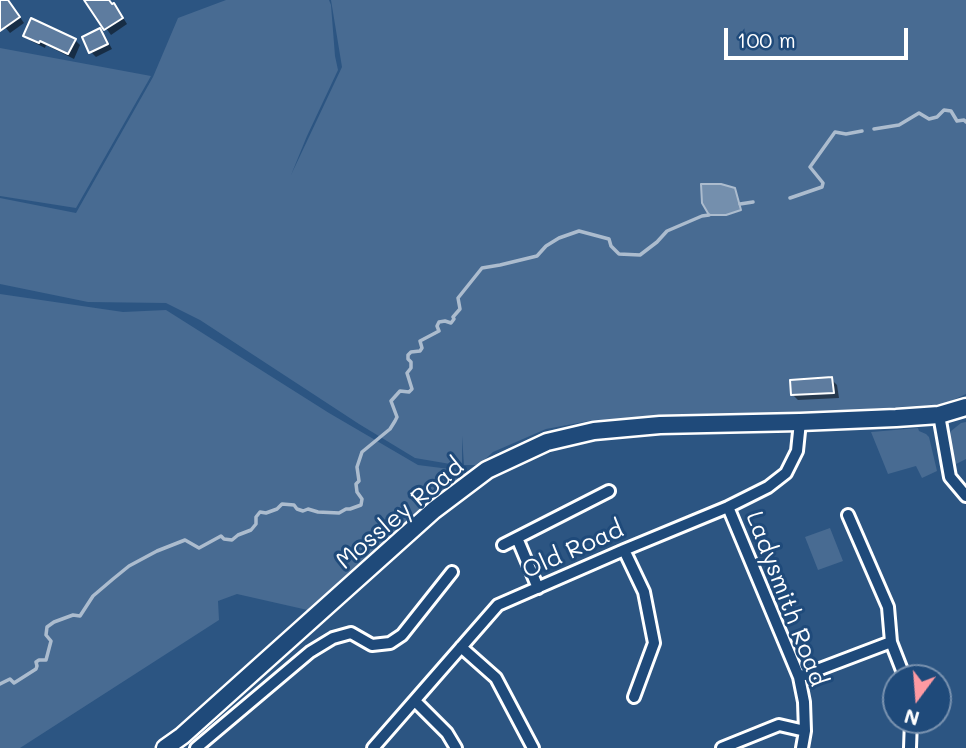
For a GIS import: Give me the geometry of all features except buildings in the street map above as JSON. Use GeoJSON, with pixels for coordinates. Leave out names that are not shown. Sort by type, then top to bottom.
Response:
{"type":"FeatureCollection","features":[{"type":"Feature","properties":{"kind":"main road","name":"Mossley Road"},"geometry":{"type":"LineString","coordinates":[[165,748],[182,736],[434,510],[487,470],[547,442],[594,431],[660,425],[939,415],[966,407]]}},
{"type":"Feature","properties":{"kind":"street"},"geometry":{"type":"LineString","coordinates":[[939,415],[950,477],[966,496]]}},
{"type":"Feature","properties":{"kind":"street","name":"Old Road"},"geometry":{"type":"LineString","coordinates":[[373,748],[498,605],[728,507],[768,487],[786,473],[797,451],[800,422]]}},
{"type":"Feature","properties":{"kind":"street"},"geometry":{"type":"LineString","coordinates":[[503,545],[609,491]]}},
{"type":"Feature","properties":{"kind":"street","name":"Ladysmith Road"},"geometry":{"type":"LineString","coordinates":[[728,507],[799,677],[804,702],[805,731],[802,748]]}},
{"type":"Feature","properties":{"kind":"street"},"geometry":{"type":"LineString","coordinates":[[848,515],[888,607],[891,642],[900,664]]}},
{"type":"Feature","properties":{"kind":"street"},"geometry":{"type":"LineString","coordinates":[[517,538],[538,588]]}},
{"type":"Feature","properties":{"kind":"street"},"geometry":{"type":"LineString","coordinates":[[624,550],[644,592],[654,643],[634,697]]}},
{"type":"Feature","properties":{"kind":"street"},"geometry":{"type":"LineString","coordinates":[[196,748],[310,652],[333,638],[351,633],[372,645],[390,643],[402,635],[452,572]]}},
{"type":"Feature","properties":{"kind":"street"},"geometry":{"type":"LineString","coordinates":[[799,677],[891,642]]}},
{"type":"Feature","properties":{"kind":"street"},"geometry":{"type":"LineString","coordinates":[[461,647],[496,678],[533,748]]}},
{"type":"Feature","properties":{"kind":"street"},"geometry":{"type":"LineString","coordinates":[[254,670],[268,688]]}},
{"type":"Feature","properties":{"kind":"street"},"geometry":{"type":"LineString","coordinates":[[415,701],[447,733],[456,748]]}},
{"type":"Feature","properties":{"kind":"street"},"geometry":{"type":"LineString","coordinates":[[722,748],[779,725],[805,731]]}},
{"type":"Feature","properties":{"kind":"shaded area"},"geometry":{"type":"Polygon","coordinates":[[[226,0],[329,0],[331,5],[338,70],[291,175],[342,67],[331,0],[966,0],[966,394],[944,404],[765,416],[594,420],[546,429],[493,452],[479,465],[464,465],[462,436],[462,466],[415,458],[200,320],[166,303],[88,302],[0,284],[0,198],[76,213],[153,77],[178,18],[226,0]]]}},
{"type":"Feature","properties":{"kind":"shaded area"},"geometry":{"type":"Polygon","coordinates":[[[0,48],[151,76],[76,208],[0,196],[0,48]]]}},
{"type":"Feature","properties":{"kind":"shaded area"},"geometry":{"type":"Polygon","coordinates":[[[701,184],[721,184],[735,188],[741,210],[726,215],[709,215],[702,203],[701,184]]]}},
{"type":"Feature","properties":{"kind":"shaded area"},"geometry":{"type":"Polygon","coordinates":[[[0,294],[123,312],[166,310],[329,413],[418,465],[473,472],[312,611],[237,594],[218,601],[219,620],[20,748],[0,748],[0,294]]]}},
{"type":"Feature","properties":{"kind":"shaded area"},"geometry":{"type":"Polygon","coordinates":[[[966,422],[966,459],[956,464],[949,446],[951,431],[966,422]]]}},
{"type":"Feature","properties":{"kind":"shaded area"},"geometry":{"type":"Polygon","coordinates":[[[918,428],[929,437],[937,471],[922,478],[916,466],[888,474],[871,432],[918,428]]]}},
{"type":"Feature","properties":{"kind":"shaded area"},"geometry":{"type":"Polygon","coordinates":[[[830,528],[843,561],[818,570],[805,537],[830,528]]]}},
{"type":"Feature","properties":{"kind":"waterway"},"geometry":{"type":"LineString","coordinates":[[874,129],[899,125],[919,113],[929,119],[937,117],[944,110],[951,111],[957,121],[966,122]]}},
{"type":"Feature","properties":{"kind":"waterway"},"geometry":{"type":"LineString","coordinates":[[790,198],[822,187],[823,183],[810,167],[835,132],[846,134],[862,131]]}},
{"type":"Feature","properties":{"kind":"waterway"},"geometry":{"type":"LineString","coordinates":[[740,204],[753,202]]}},
{"type":"Feature","properties":{"kind":"waterway"},"geometry":{"type":"LineString","coordinates":[[0,684],[10,679],[14,683],[36,669],[36,662],[46,660],[51,641],[46,635],[47,627],[73,615],[80,616],[93,596],[113,579],[129,566],[157,551],[185,540],[199,548],[221,536],[232,540],[251,530],[260,512],[266,513],[282,504],[294,505],[303,511],[308,509],[339,513],[361,505],[362,499],[356,484],[359,481],[357,467],[362,452],[390,429],[395,421],[397,417],[391,401],[400,391],[409,392],[412,389],[407,373],[411,368],[408,355],[420,351],[420,341],[439,331],[439,322],[451,323],[460,309],[458,298],[482,268],[537,256],[559,238],[579,231],[609,239],[611,246],[619,254],[640,255],[667,231],[709,215]]}}]}
